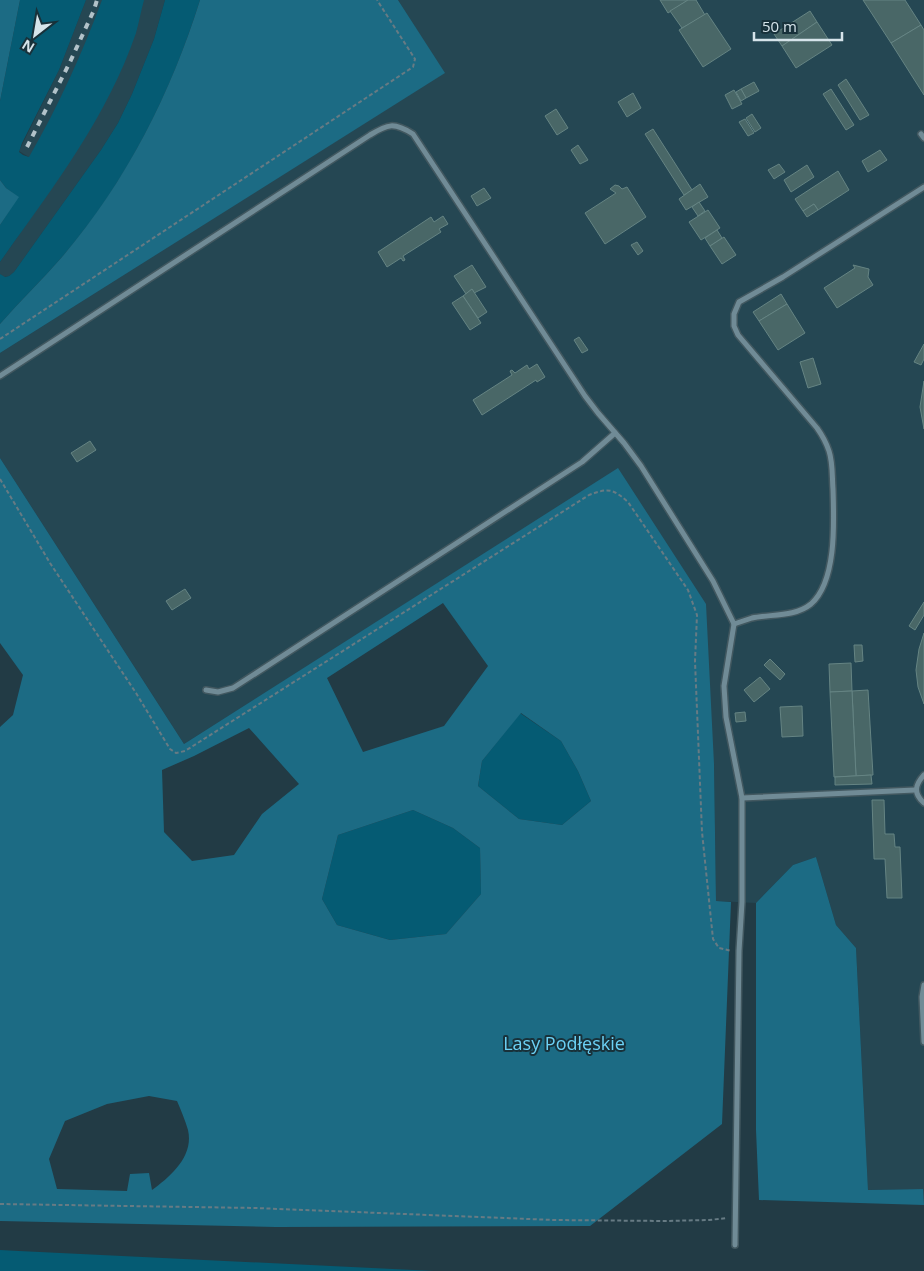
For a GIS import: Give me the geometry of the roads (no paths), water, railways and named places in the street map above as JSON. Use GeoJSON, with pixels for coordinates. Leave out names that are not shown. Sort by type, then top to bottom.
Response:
{"type":"FeatureCollection","features":[{"type":"Feature","properties":{"kind":"lane"},"geometry":{"type":"LineString","coordinates":[[0,376],[385,126],[400,125],[413,134],[585,396],[641,466],[713,580],[734,624],[724,686],[726,717],[742,798],[742,902],[739,951],[735,1245]]}},
{"type":"Feature","properties":{"kind":"lane"},"geometry":{"type":"LineString","coordinates":[[734,624],[753,618],[796,612],[812,603],[823,586],[830,566],[833,541],[832,466],[830,452],[825,440],[816,428],[738,336],[734,326],[734,314],[739,302],[783,277],[924,187]]}},
{"type":"Feature","properties":{"kind":"lane"},"geometry":{"type":"LineString","coordinates":[[206,690],[218,692],[233,688],[582,462],[615,433]]}},
{"type":"Feature","properties":{"kind":"lane"},"geometry":{"type":"LineString","coordinates":[[924,775],[915,790],[916,795],[924,803]]}},
{"type":"Feature","properties":{"kind":"lane"},"geometry":{"type":"LineString","coordinates":[[742,798],[915,790]]}},
{"type":"Feature","properties":{"kind":"lane"},"geometry":{"type":"LineString","coordinates":[[924,985],[922,997],[924,1042]]}},
{"type":"Feature","properties":{"kind":"railway"},"geometry":{"type":"LineString","coordinates":[[27,147],[70,62],[97,0]]}},
{"type":"Feature","properties":{"kind":"park label","name":"Lasy Podłęskie"},"geometry":{"type":"Point","coordinates":[564,1043]}}]}
